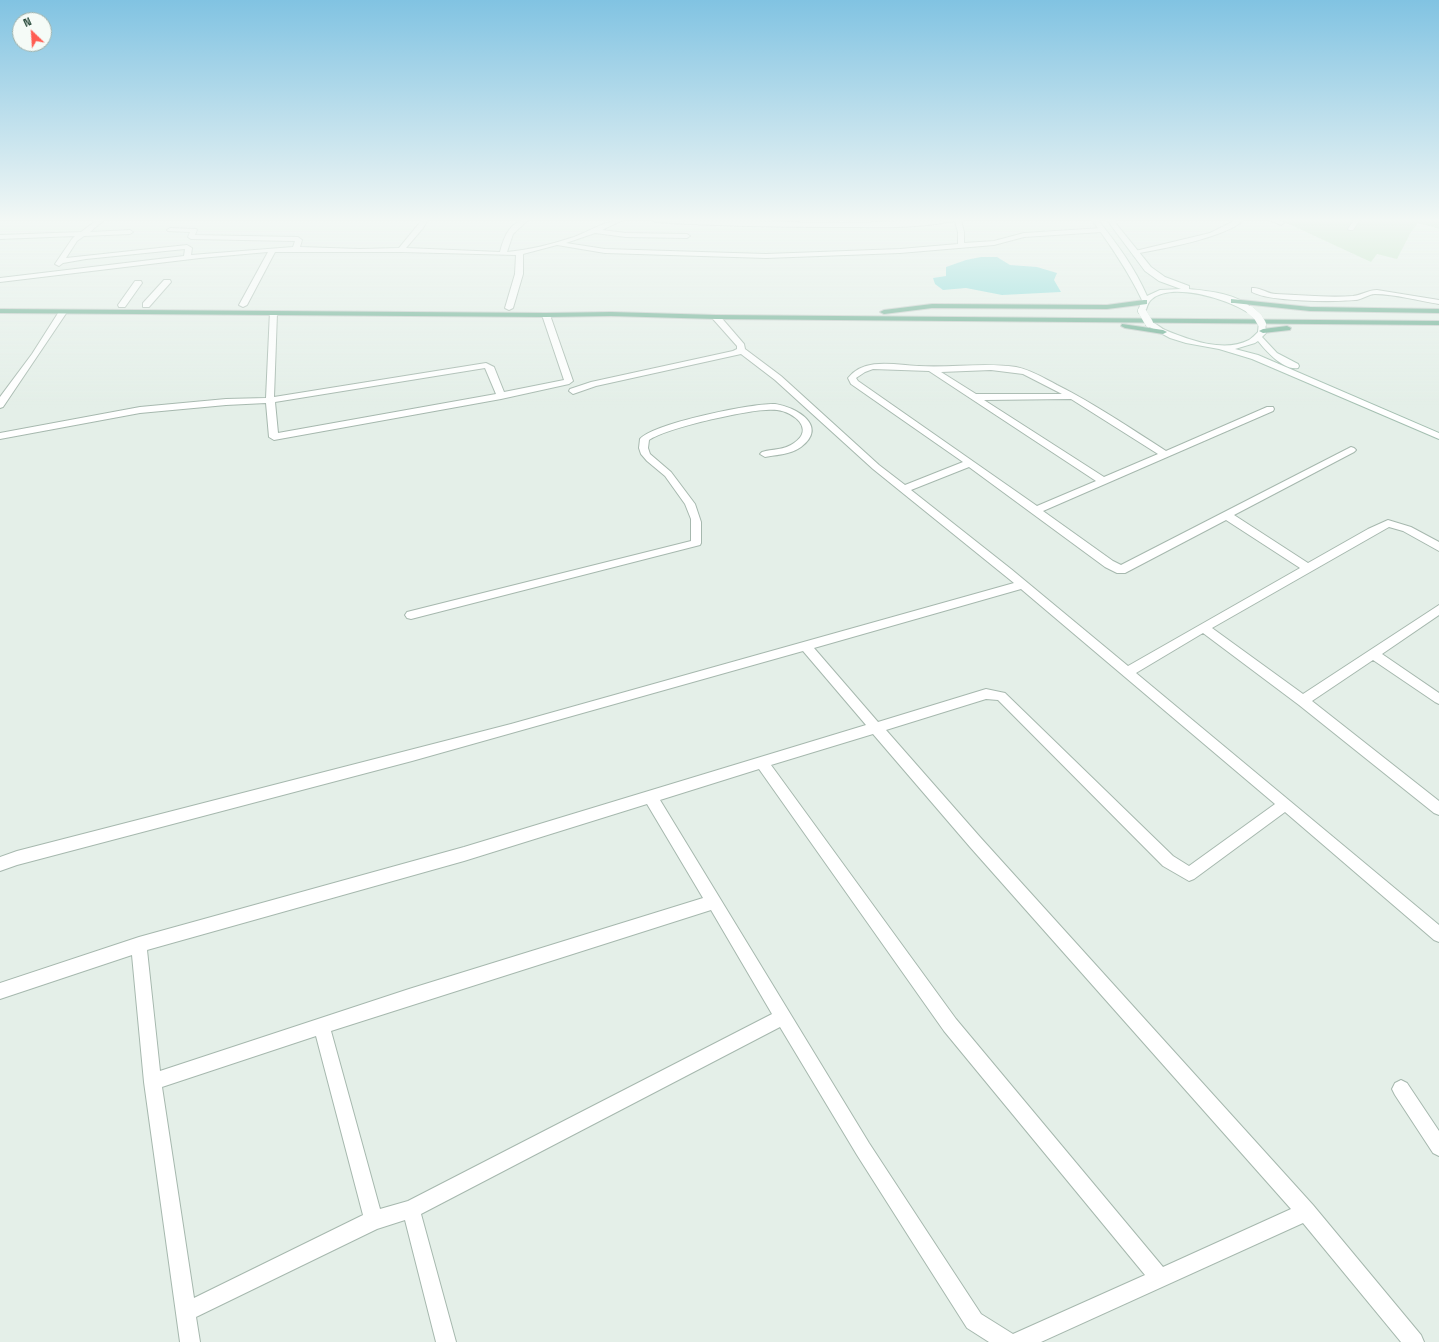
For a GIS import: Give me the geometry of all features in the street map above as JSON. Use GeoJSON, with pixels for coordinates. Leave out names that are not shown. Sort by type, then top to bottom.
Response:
{"type":"FeatureCollection","features":[{"type":"Feature","properties":{"kind":"main road"},"geometry":{"type":"LineString","coordinates":[[882,313],[932,306],[1107,307],[1144,301]]}},
{"type":"Feature","properties":{"kind":"main road"},"geometry":{"type":"LineString","coordinates":[[1234,301],[1259,306],[1290,309],[1439,311]]}},
{"type":"Feature","properties":{"kind":"main road"},"geometry":{"type":"LineString","coordinates":[[0,304],[243,305],[882,313],[1439,316]]}},
{"type":"Feature","properties":{"kind":"main road"},"geometry":{"type":"LineString","coordinates":[[0,311],[546,315],[611,314],[890,319],[1439,323]]}},
{"type":"Feature","properties":{"kind":"main road"},"geometry":{"type":"LineString","coordinates":[[890,319],[964,325],[1121,326],[1163,332]]}},
{"type":"Feature","properties":{"kind":"main road"},"geometry":{"type":"LineString","coordinates":[[1261,331],[1284,328],[1439,328]]}},
{"type":"Feature","properties":{"kind":"street"},"geometry":{"type":"LineString","coordinates":[[122,305],[138,283]]}},
{"type":"Feature","properties":{"kind":"street"},"geometry":{"type":"LineString","coordinates":[[146,305],[166,283]]}},
{"type":"Feature","properties":{"kind":"street"},"geometry":{"type":"LineString","coordinates":[[243,305],[255,283]]}},
{"type":"Feature","properties":{"kind":"street"},"geometry":{"type":"LineString","coordinates":[[509,308],[516,283]]}},
{"type":"Feature","properties":{"kind":"street"},"geometry":{"type":"LineString","coordinates":[[1138,283],[1144,301],[1142,311],[1149,323],[1163,332],[1192,343],[1220,347],[1255,357],[1439,436]]}},
{"type":"Feature","properties":{"kind":"street"},"geometry":{"type":"LineString","coordinates":[[1174,283],[1194,291]]}},
{"type":"Feature","properties":{"kind":"street"},"geometry":{"type":"LineString","coordinates":[[1144,301],[1162,292],[1180,290],[1215,295],[1234,301],[1250,310],[1258,317],[1261,331],[1274,355],[1439,430]]}},
{"type":"Feature","properties":{"kind":"street"},"geometry":{"type":"LineString","coordinates":[[1255,290],[1260,294],[1271,296],[1333,299],[1357,298],[1372,292],[1377,292],[1439,302]]}},
{"type":"Feature","properties":{"kind":"street"},"geometry":{"type":"LineString","coordinates":[[1,401],[32,360],[62,312]]}},
{"type":"Feature","properties":{"kind":"street"},"geometry":{"type":"LineString","coordinates":[[273,313],[270,400],[274,437],[501,396],[569,381],[546,315]]}},
{"type":"Feature","properties":{"kind":"street"},"geometry":{"type":"LineString","coordinates":[[716,317],[741,346],[741,350],[778,378],[876,467],[1022,584],[1439,935]]}},
{"type":"Feature","properties":{"kind":"street"},"geometry":{"type":"LineString","coordinates":[[1220,347],[1244,345],[1261,331]]}},
{"type":"Feature","properties":{"kind":"street"},"geometry":{"type":"LineString","coordinates":[[573,391],[594,384],[736,353],[741,350]]}},
{"type":"Feature","properties":{"kind":"street"},"geometry":{"type":"LineString","coordinates":[[0,436],[140,410],[226,402],[270,400],[486,365],[490,367],[501,396]]}},
{"type":"Feature","properties":{"kind":"street"},"geometry":{"type":"LineString","coordinates":[[1166,454],[1073,396],[1026,372],[1019,370],[988,368],[931,369],[872,367],[857,372],[852,378],[854,382],[970,463],[1109,564],[1121,570],[1351,450]]}},
{"type":"Feature","properties":{"kind":"street"},"geometry":{"type":"LineString","coordinates":[[931,369],[1103,481]]}},
{"type":"Feature","properties":{"kind":"street"},"geometry":{"type":"LineString","coordinates":[[975,398],[1073,396]]}},
{"type":"Feature","properties":{"kind":"street"},"geometry":{"type":"LineString","coordinates":[[411,616],[696,543],[694,516],[681,491],[663,470],[648,458],[644,451],[646,439],[652,434],[668,428],[756,408],[782,408],[802,417],[807,424],[808,432],[804,439],[796,446],[765,454]]}},
{"type":"Feature","properties":{"kind":"street"},"geometry":{"type":"LineString","coordinates":[[1035,511],[1270,409]]}},
{"type":"Feature","properties":{"kind":"street"},"geometry":{"type":"LineString","coordinates":[[904,489],[970,463]]}},
{"type":"Feature","properties":{"kind":"street"},"geometry":{"type":"LineString","coordinates":[[1226,516],[1308,568]]}},
{"type":"Feature","properties":{"kind":"street"},"geometry":{"type":"LineString","coordinates":[[1127,672],[1388,523],[1407,529],[1439,547]]}},
{"type":"Feature","properties":{"kind":"street"},"geometry":{"type":"LineString","coordinates":[[0,864],[17,858],[230,804],[640,694],[1022,584]]}},
{"type":"Feature","properties":{"kind":"street"},"geometry":{"type":"LineString","coordinates":[[1303,701],[1437,613]]}},
{"type":"Feature","properties":{"kind":"street"},"geometry":{"type":"LineString","coordinates":[[1204,628],[1303,701],[1439,809]]}},
{"type":"Feature","properties":{"kind":"street"},"geometry":{"type":"LineString","coordinates":[[805,646],[975,842],[1306,1212],[1414,1342]]}},
{"type":"Feature","properties":{"kind":"street"},"geometry":{"type":"LineString","coordinates":[[1373,654],[1439,699]]}},
{"type":"Feature","properties":{"kind":"street"},"geometry":{"type":"LineString","coordinates":[[0,991],[139,945],[464,854],[651,798],[986,694],[1001,696],[1168,861],[1189,874],[1285,804]]}},
{"type":"Feature","properties":{"kind":"street"},"geometry":{"type":"LineString","coordinates":[[762,763],[950,1025],[1160,1278]]}},
{"type":"Feature","properties":{"kind":"street"},"geometry":{"type":"LineString","coordinates":[[651,798],[863,1149],[974,1320],[1007,1342]]}},
{"type":"Feature","properties":{"kind":"street"},"geometry":{"type":"LineString","coordinates":[[152,1082],[417,995],[714,902]]}},
{"type":"Feature","properties":{"kind":"street"},"geometry":{"type":"LineString","coordinates":[[139,945],[152,1082],[190,1342]]}},
{"type":"Feature","properties":{"kind":"street"},"geometry":{"type":"LineString","coordinates":[[186,1312],[374,1220],[410,1209],[783,1017]]}},
{"type":"Feature","properties":{"kind":"street"},"geometry":{"type":"LineString","coordinates":[[322,1026],[374,1220]]}},
{"type":"Feature","properties":{"kind":"street"},"geometry":{"type":"LineString","coordinates":[[1401,1089],[1439,1147]]}},
{"type":"Feature","properties":{"kind":"street"},"geometry":{"type":"LineString","coordinates":[[410,1209],[446,1342]]}},
{"type":"Feature","properties":{"kind":"street"},"geometry":{"type":"LineString","coordinates":[[1018,1342],[1306,1212]]}},
{"type":"Feature","properties":{"kind":"water"},"geometry":{"type":"Polygon","coordinates":[[[935,283],[1056,283],[1061,292],[1002,295],[966,288],[943,290],[935,283]]]}}]}
